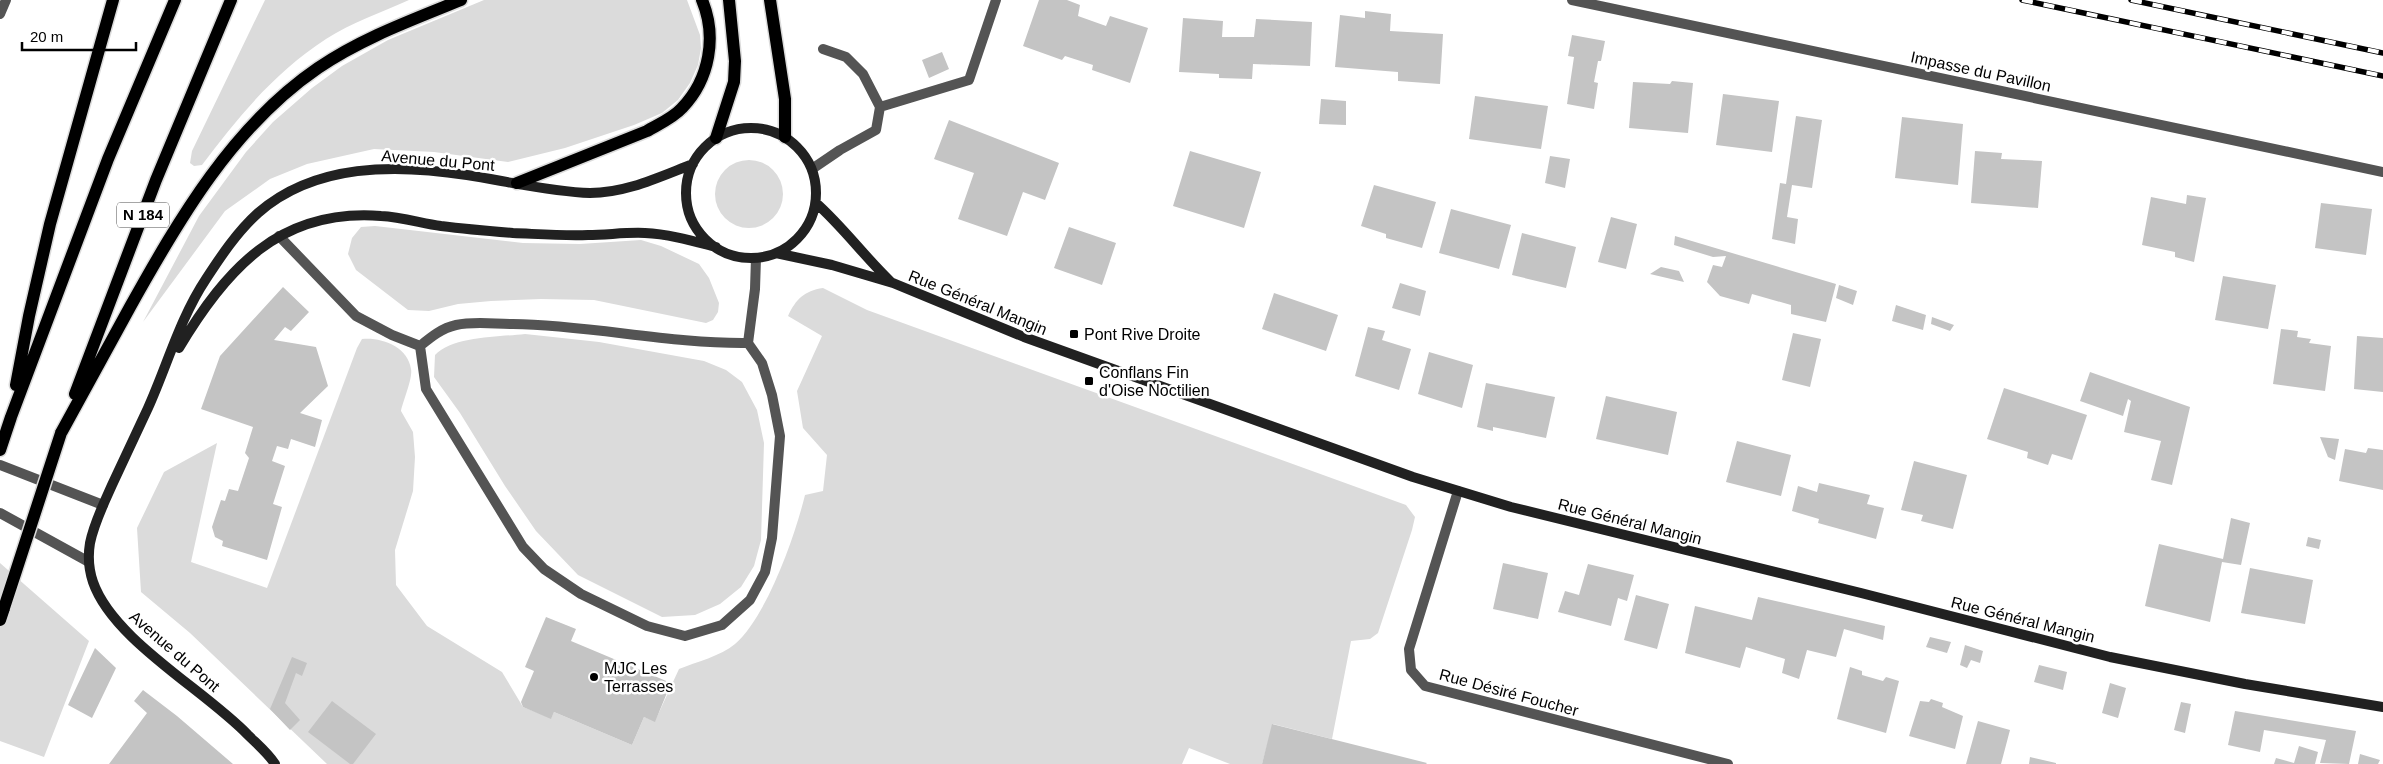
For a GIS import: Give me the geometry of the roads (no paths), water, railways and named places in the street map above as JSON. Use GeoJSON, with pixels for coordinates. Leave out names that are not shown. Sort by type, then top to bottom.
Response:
{"type":"FeatureCollection","features":[{"type":"Feature","properties":{"kind":"main road"},"geometry":{"type":"LineString","coordinates":[[10,417],[29,316],[50,224],[113,0]]}},
{"type":"Feature","properties":{"kind":"main road","name":"N 184"},"geometry":{"type":"LineString","coordinates":[[0,450],[10,417],[108,159],[174,0]]}},
{"type":"Feature","properties":{"kind":"main road","name":"N 184"},"geometry":{"type":"LineString","coordinates":[[0,620],[60,433],[156,180],[232,0]]}},
{"type":"Feature","properties":{"kind":"main road"},"geometry":{"type":"LineString","coordinates":[[60,433],[172,232],[236,144],[260,116],[317,69],[348,49],[393,27],[461,0]]}},
{"type":"Feature","properties":{"kind":"main road"},"geometry":{"type":"LineString","coordinates":[[517,183],[647,131],[667,120],[682,108],[696,90],[708,58],[710,32],[702,0]]}},
{"type":"Feature","properties":{"kind":"main road"},"geometry":{"type":"LineString","coordinates":[[716,138],[734,82],[735,61],[730,0]]}},
{"type":"Feature","properties":{"kind":"main road"},"geometry":{"type":"LineString","coordinates":[[770,0],[785,99],[785,137]]}},
{"type":"Feature","properties":{"kind":"main road"},"geometry":{"type":"LineString","coordinates":[[750,127],[768,130],[785,137],[798,147],[812,169],[816,187],[816,203],[813,216],[798,238],[776,253],[756,258],[735,256],[716,247],[704,237],[688,210],[686,194],[688,178],[693,164],[702,149],[716,138],[732,130],[750,127]]}},
{"type":"Feature","properties":{"kind":"main road","name":"Avenue du Pont"},"geometry":{"type":"LineString","coordinates":[[275,764],[240,726],[133,637],[106,607],[93,581],[89,562],[90,543],[103,505],[161,377],[184,321],[204,282],[236,236],[258,213],[279,198],[299,187],[335,174],[380,169],[464,174],[589,193],[619,191],[693,164]]}},
{"type":"Feature","properties":{"kind":"main road","name":"Rue Général Mangin"},"geometry":{"type":"LineString","coordinates":[[816,203],[837,221],[865,256],[893,284]]}},
{"type":"Feature","properties":{"kind":"main road","name":"Avenue du Pont"},"geometry":{"type":"LineString","coordinates":[[161,377],[194,323],[219,289],[252,253],[279,236],[329,218],[354,215],[382,216],[489,231],[566,236],[645,233],[668,236],[716,247]]}},
{"type":"Feature","properties":{"kind":"main road","name":"Rue Général Mangin"},"geometry":{"type":"LineString","coordinates":[[776,253],[832,265],[893,284],[1024,337],[1458,491],[1511,507],[1861,593],[2110,657],[2245,684],[2383,706]]}},
{"type":"Feature","properties":{"kind":"street"},"geometry":{"type":"LineString","coordinates":[[0,14],[6,0]]}},
{"type":"Feature","properties":{"kind":"street"},"geometry":{"type":"LineString","coordinates":[[880,107],[969,80],[996,0]]}},
{"type":"Feature","properties":{"kind":"street","name":"Impasse du Pavillon"},"geometry":{"type":"LineString","coordinates":[[1572,0],[2383,172]]}},
{"type":"Feature","properties":{"kind":"street"},"geometry":{"type":"LineString","coordinates":[[812,169],[840,150],[876,130],[880,107],[863,74],[846,57],[823,49]]}},
{"type":"Feature","properties":{"kind":"street"},"geometry":{"type":"LineString","coordinates":[[279,236],[356,316],[392,336],[420,346]]}},
{"type":"Feature","properties":{"kind":"street"},"geometry":{"type":"LineString","coordinates":[[420,346],[426,389],[524,546],[544,569],[581,594],[647,626],[685,636],[722,625],[750,600],[765,572],[772,538],[780,436],[772,395],[762,363],[748,343],[755,289],[756,258]]}},
{"type":"Feature","properties":{"kind":"street"},"geometry":{"type":"LineString","coordinates":[[420,346],[438,332],[455,325],[475,323],[555,325],[645,336],[748,343]]}},
{"type":"Feature","properties":{"kind":"street"},"geometry":{"type":"LineString","coordinates":[[0,464],[103,505]]}},
{"type":"Feature","properties":{"kind":"street","name":"Rue Désiré Foucher"},"geometry":{"type":"LineString","coordinates":[[1458,491],[1409,649],[1411,670],[1425,686],[1728,764]]}},
{"type":"Feature","properties":{"kind":"street"},"geometry":{"type":"LineString","coordinates":[[0,513],[89,562]]}},
{"type":"Feature","properties":{"kind":"railway"},"geometry":{"type":"LineString","coordinates":[[2022,0],[2383,76]]}},
{"type":"Feature","properties":{"kind":"railway"},"geometry":{"type":"LineString","coordinates":[[2131,0],[2383,53]]}},
{"type":"Feature","properties":{"kind":"place","name":"Pont Rive Droite"},"geometry":{"type":"Point","coordinates":[1074,334]}},
{"type":"Feature","properties":{"kind":"place","name":"Conflans Fin d'Oise Noctilien"},"geometry":{"type":"Point","coordinates":[1089,381]}},
{"type":"Feature","properties":{"kind":"place","name":"MJC Les Terrasses"},"geometry":{"type":"Point","coordinates":[594,677]}}]}
